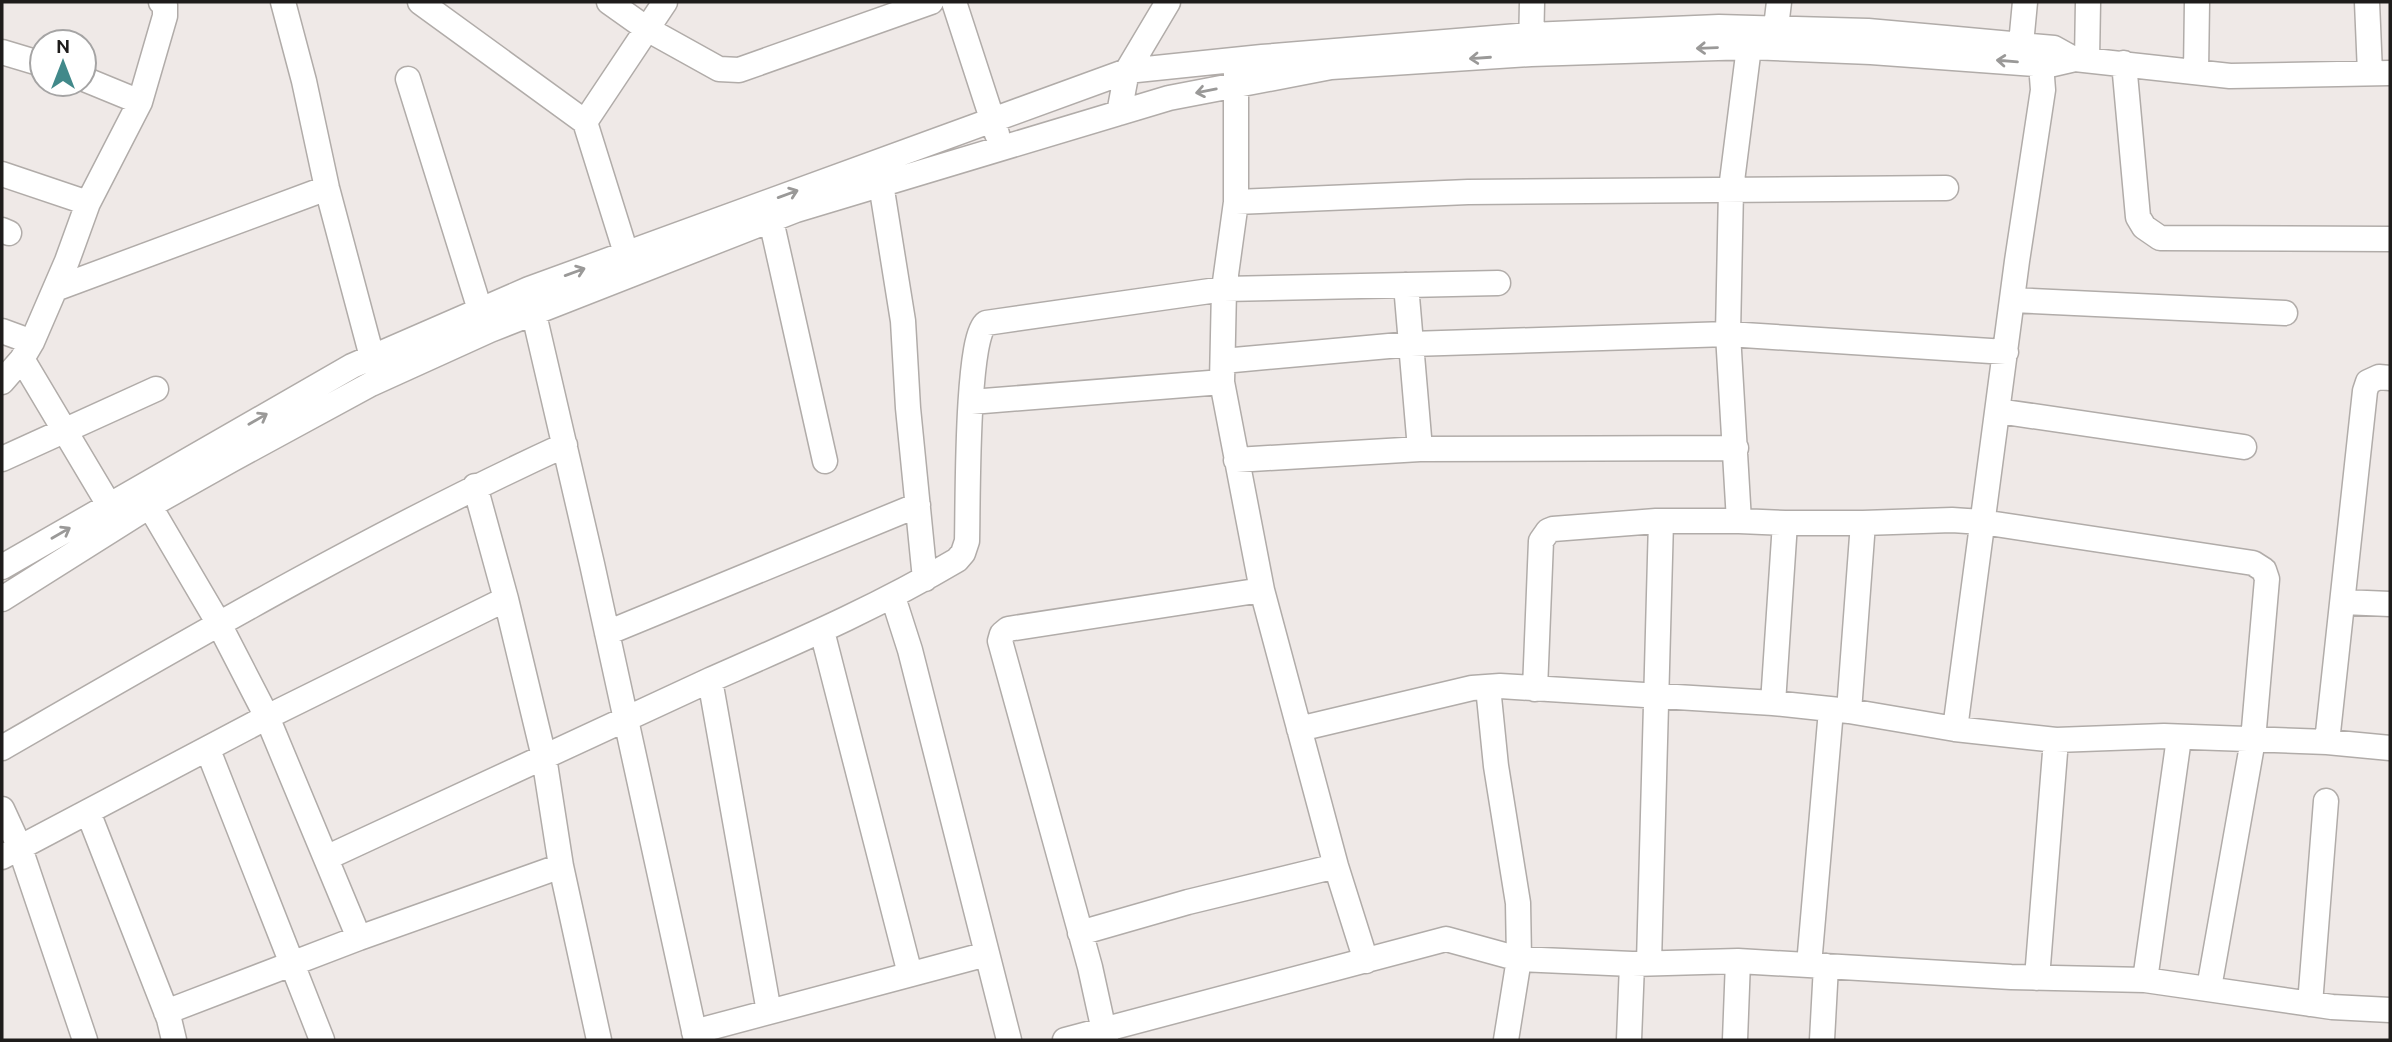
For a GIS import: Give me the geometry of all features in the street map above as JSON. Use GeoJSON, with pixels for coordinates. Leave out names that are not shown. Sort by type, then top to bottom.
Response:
{"type":"FeatureCollection","features":[{"type":"Feature","properties":{"kind":"street"},"geometry":{"type":"LineString","coordinates":[[2,382],[27,350],[55,289],[88,203],[140,102],[164,16],[165,5],[161,2]]}},
{"type":"Feature","properties":{"kind":"street"},"geometry":{"type":"LineString","coordinates":[[283,2],[304,81],[327,188],[372,357]]}},
{"type":"Feature","properties":{"kind":"street"},"geometry":{"type":"LineString","coordinates":[[420,2],[585,122],[626,254]]}},
{"type":"Feature","properties":{"kind":"street"},"geometry":{"type":"LineString","coordinates":[[609,2],[647,29],[719,69],[739,70],[931,2]]}},
{"type":"Feature","properties":{"kind":"street"},"geometry":{"type":"LineString","coordinates":[[585,122],[665,2]]}},
{"type":"Feature","properties":{"kind":"street"},"geometry":{"type":"LineString","coordinates":[[954,2],[1000,148]]}},
{"type":"Feature","properties":{"kind":"street"},"geometry":{"type":"LineString","coordinates":[[1531,44],[1532,2]]}},
{"type":"Feature","properties":{"kind":"street"},"geometry":{"type":"LineString","coordinates":[[1739,521],[1728,334],[1731,189],[1766,41],[1779,2]]}},
{"type":"Feature","properties":{"kind":"street"},"geometry":{"type":"LineString","coordinates":[[2021,44],[2025,2]]}},
{"type":"Feature","properties":{"kind":"street"},"geometry":{"type":"LineString","coordinates":[[2081,59],[2088,2]]}},
{"type":"Feature","properties":{"kind":"street"},"geometry":{"type":"LineString","coordinates":[[2196,72],[2197,2]]}},
{"type":"Feature","properties":{"kind":"street"},"geometry":{"type":"LineString","coordinates":[[2,567],[109,505],[144,496],[371,384],[490,330],[796,210],[1169,98],[1331,67],[1531,44],[1719,27],[1766,41],[2049,65],[2081,59],[2230,76],[2380,73],[2367,2]]}},
{"type":"Feature","properties":{"kind":"street"},"geometry":{"type":"LineString","coordinates":[[1119,113],[1127,71],[1160,6]]}},
{"type":"Feature","properties":{"kind":"street"},"geometry":{"type":"LineString","coordinates":[[1766,41],[1868,31],[2054,48],[2081,59]]}},
{"type":"Feature","properties":{"kind":"street"},"geometry":{"type":"LineString","coordinates":[[2,599],[144,496],[352,366],[528,289],[993,119],[1127,71],[1236,60],[1531,44]]}},
{"type":"Feature","properties":{"kind":"street"},"geometry":{"type":"LineString","coordinates":[[2,52],[28,60]]}},
{"type":"Feature","properties":{"kind":"street"},"geometry":{"type":"LineString","coordinates":[[1236,60],[1236,202],[1224,289],[1223,371],[1236,460],[1262,590],[1336,866],[1366,961]]}},
{"type":"Feature","properties":{"kind":"street"},"geometry":{"type":"LineString","coordinates":[[2124,63],[2138,217],[2144,227],[2160,238],[2390,239]]}},
{"type":"Feature","properties":{"kind":"street"},"geometry":{"type":"LineString","coordinates":[[1955,729],[2043,90],[2041,64]]}},
{"type":"Feature","properties":{"kind":"street"},"geometry":{"type":"LineString","coordinates":[[408,79],[480,310]]}},
{"type":"Feature","properties":{"kind":"street"},"geometry":{"type":"LineString","coordinates":[[98,85],[140,102]]}},
{"type":"Feature","properties":{"kind":"street"},"geometry":{"type":"LineString","coordinates":[[2,174],[88,203]]}},
{"type":"Feature","properties":{"kind":"street"},"geometry":{"type":"LineString","coordinates":[[881,184],[903,321],[908,408],[925,579]]}},
{"type":"Feature","properties":{"kind":"street"},"geometry":{"type":"LineString","coordinates":[[55,289],[327,188]]}},
{"type":"Feature","properties":{"kind":"street"},"geometry":{"type":"LineString","coordinates":[[1236,202],[1468,192],[1946,188]]}},
{"type":"Feature","properties":{"kind":"street"},"geometry":{"type":"LineString","coordinates":[[771,220],[825,461]]}},
{"type":"Feature","properties":{"kind":"street"},"geometry":{"type":"LineString","coordinates":[[326,858],[822,631],[893,597],[957,560],[967,541],[971,402],[976,339],[981,326],[986,323],[1224,289],[1498,283]]}},
{"type":"Feature","properties":{"kind":"street"},"geometry":{"type":"LineString","coordinates":[[1406,285],[1420,449]]}},
{"type":"Feature","properties":{"kind":"street"},"geometry":{"type":"LineString","coordinates":[[528,289],[695,1036],[769,1012],[988,954]]}},
{"type":"Feature","properties":{"kind":"street"},"geometry":{"type":"LineString","coordinates":[[2013,300],[2285,313]]}},
{"type":"Feature","properties":{"kind":"street"},"geometry":{"type":"LineString","coordinates":[[2,331],[27,350],[64,430],[109,505]]}},
{"type":"Feature","properties":{"kind":"street"},"geometry":{"type":"LineString","coordinates":[[971,402],[1223,371],[1411,344],[1728,334],[2006,352]]}},
{"type":"Feature","properties":{"kind":"street"},"geometry":{"type":"LineString","coordinates":[[2328,742],[2366,386],[2368,382],[2379,377],[2390,377]]}},
{"type":"Feature","properties":{"kind":"street"},"geometry":{"type":"LineString","coordinates":[[2,459],[156,389]]}},
{"type":"Feature","properties":{"kind":"street"},"geometry":{"type":"LineString","coordinates":[[1998,411],[2244,447]]}},
{"type":"Feature","properties":{"kind":"street"},"geometry":{"type":"LineString","coordinates":[[2,748],[219,624],[475,486],[565,445]]}},
{"type":"Feature","properties":{"kind":"street"},"geometry":{"type":"LineString","coordinates":[[1236,460],[1420,449],[1735,448]]}},
{"type":"Feature","properties":{"kind":"street"},"geometry":{"type":"LineString","coordinates":[[475,486],[506,599],[544,757],[561,866],[599,1040]]}},
{"type":"Feature","properties":{"kind":"street"},"geometry":{"type":"LineString","coordinates":[[144,496],[219,624],[267,717],[359,938]]}},
{"type":"Feature","properties":{"kind":"street"},"geometry":{"type":"LineString","coordinates":[[607,633],[918,505]]}},
{"type":"Feature","properties":{"kind":"street"},"geometry":{"type":"LineString","coordinates":[[1535,688],[1541,541],[1553,529],[1661,521],[1863,523],[1952,520],[1982,522],[2253,562],[2264,570],[2267,579],[2253,740],[2209,988]]}},
{"type":"Feature","properties":{"kind":"street"},"geometry":{"type":"LineString","coordinates":[[1629,1040],[1640,963],[1657,695],[1661,521]]}},
{"type":"Feature","properties":{"kind":"street"},"geometry":{"type":"LineString","coordinates":[[1773,703],[1785,523]]}},
{"type":"Feature","properties":{"kind":"street"},"geometry":{"type":"LineString","coordinates":[[1822,1040],[1817,966],[1840,710],[1863,523]]}},
{"type":"Feature","properties":{"kind":"street"},"geometry":{"type":"LineString","coordinates":[[1105,1035],[1080,933],[1000,641],[1002,634],[1008,629],[1262,590]]}},
{"type":"Feature","properties":{"kind":"street"},"geometry":{"type":"LineString","coordinates":[[893,597],[910,650],[1009,1040]]}},
{"type":"Feature","properties":{"kind":"street"},"geometry":{"type":"LineString","coordinates":[[11,852],[267,717],[506,599]]}},
{"type":"Feature","properties":{"kind":"street"},"geometry":{"type":"LineString","coordinates":[[2343,602],[2390,604]]}},
{"type":"Feature","properties":{"kind":"street"},"geometry":{"type":"LineString","coordinates":[[822,631],[911,974]]}},
{"type":"Feature","properties":{"kind":"street"},"geometry":{"type":"LineString","coordinates":[[710,680],[769,1012]]}},
{"type":"Feature","properties":{"kind":"street"},"geometry":{"type":"LineString","coordinates":[[1298,729],[1472,688],[1488,687],[1773,703],[1840,710],[1955,729],[2056,740],[2179,738],[2328,742],[2390,748]]}},
{"type":"Feature","properties":{"kind":"street"},"geometry":{"type":"LineString","coordinates":[[1488,687],[1496,766],[1518,903],[1519,959],[1502,1039]]}},
{"type":"Feature","properties":{"kind":"street"},"geometry":{"type":"LineString","coordinates":[[2145,979],[2179,738]]}},
{"type":"Feature","properties":{"kind":"street"},"geometry":{"type":"LineString","coordinates":[[2037,978],[2056,740]]}},
{"type":"Feature","properties":{"kind":"street"},"geometry":{"type":"LineString","coordinates":[[208,750],[322,1040]]}},
{"type":"Feature","properties":{"kind":"street"},"geometry":{"type":"LineString","coordinates":[[2310,1004],[2326,801]]}},
{"type":"Feature","properties":{"kind":"street"},"geometry":{"type":"LineString","coordinates":[[2,809],[11,852],[85,1040]]}},
{"type":"Feature","properties":{"kind":"street"},"geometry":{"type":"LineString","coordinates":[[88,812],[166,1012],[174,1040]]}},
{"type":"Feature","properties":{"kind":"street"},"geometry":{"type":"LineString","coordinates":[[166,1012],[359,938],[561,866]]}},
{"type":"Feature","properties":{"kind":"street"},"geometry":{"type":"LineString","coordinates":[[1080,933],[1188,902],[1336,866]]}},
{"type":"Feature","properties":{"kind":"street"},"geometry":{"type":"LineString","coordinates":[[1065,1040],[1105,1035],[1233,994],[1446,939],[1519,959],[1640,963],[1738,961],[2037,978],[2145,979],[2332,1007],[2390,1010]]}},
{"type":"Feature","properties":{"kind":"street"},"geometry":{"type":"LineString","coordinates":[[1735,1040],[1738,961]]}}]}
